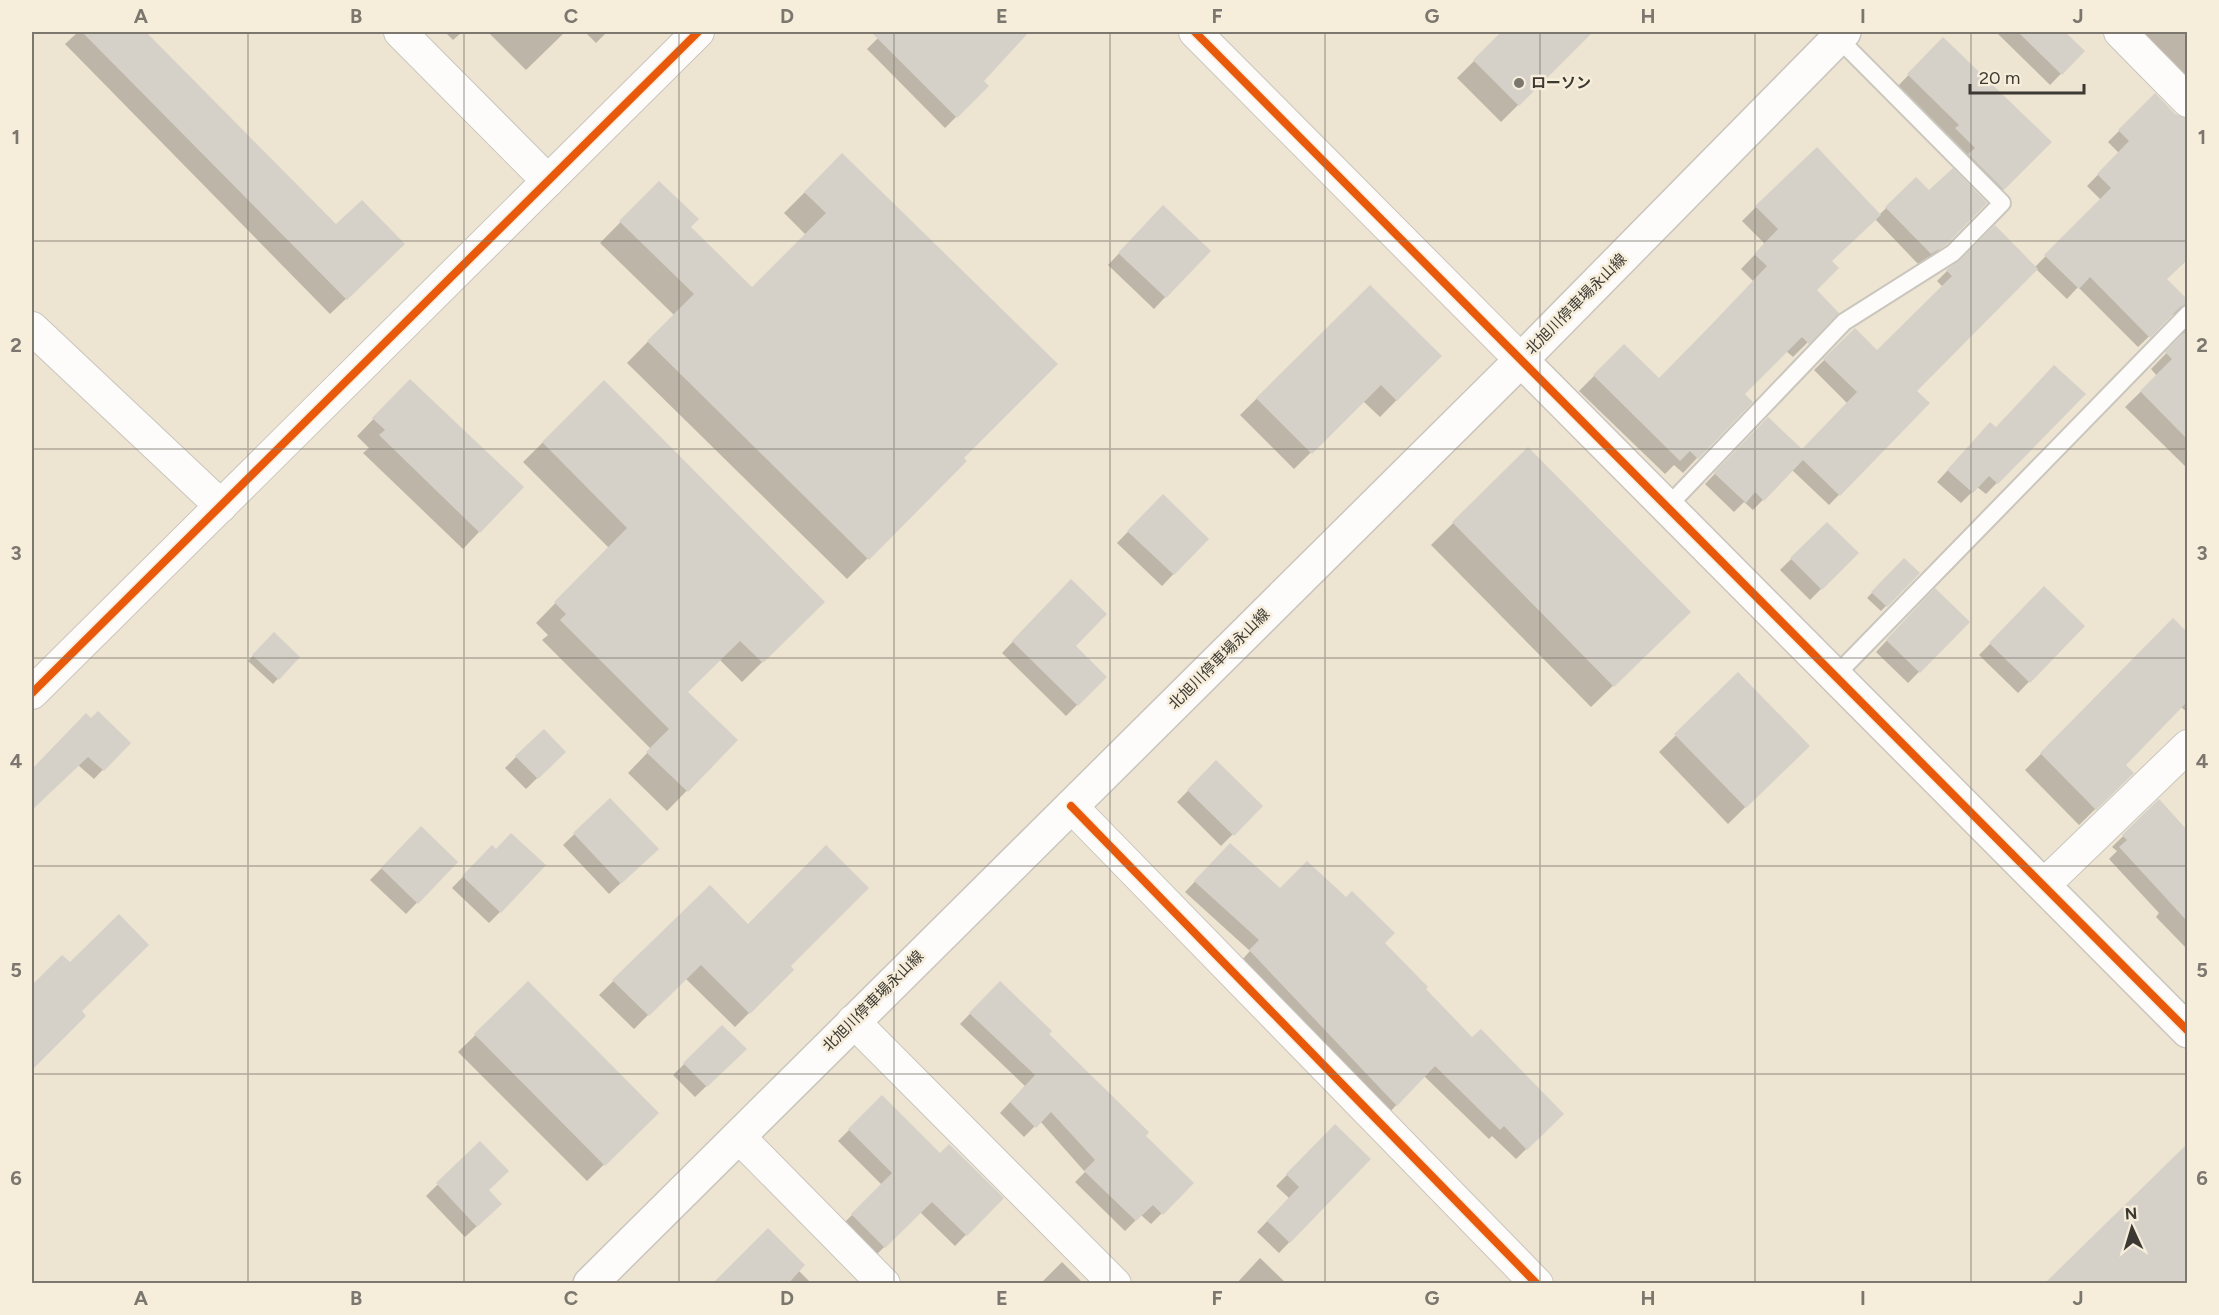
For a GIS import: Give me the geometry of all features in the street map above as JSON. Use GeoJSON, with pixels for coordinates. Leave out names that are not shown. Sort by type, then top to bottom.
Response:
{"type":"FeatureCollection","features":[{"type":"Feature","properties":{"kind":"main road","name":"北旭川停車場永山線"},"geometry":{"type":"LineString","coordinates":[[590,1284],[1521,360],[1841,35]]}},
{"type":"Feature","properties":{"kind":"main road"},"geometry":{"type":"LineString","coordinates":[[1521,360],[2187,1031]]}},
{"type":"Feature","properties":{"kind":"street"},"geometry":{"type":"LineString","coordinates":[[400,32],[548,182]]}},
{"type":"Feature","properties":{"kind":"street"},"geometry":{"type":"LineString","coordinates":[[32,693],[698,32]]}},
{"type":"Feature","properties":{"kind":"street"},"geometry":{"type":"LineString","coordinates":[[1195,32],[1521,360]]}},
{"type":"Feature","properties":{"kind":"street"},"geometry":{"type":"LineString","coordinates":[[2120,32],[2187,101]]}},
{"type":"Feature","properties":{"kind":"street"},"geometry":{"type":"LineString","coordinates":[[32,328],[221,506]]}},
{"type":"Feature","properties":{"kind":"street"},"geometry":{"type":"LineString","coordinates":[[2044,885],[2187,746]]}},
{"type":"Feature","properties":{"kind":"street"},"geometry":{"type":"LineString","coordinates":[[1071,806],[1538,1284]]}},
{"type":"Feature","properties":{"kind":"street"},"geometry":{"type":"LineString","coordinates":[[853,1021],[1115,1284]]}},
{"type":"Feature","properties":{"kind":"street"},"geometry":{"type":"LineString","coordinates":[[739,1137],[884,1284]]}},
{"type":"Feature","properties":{"kind":"lane"},"geometry":{"type":"LineString","coordinates":[[1667,507],[1844,322],[1953,253],[2001,203],[1841,35]]}},
{"type":"Feature","properties":{"kind":"lane"},"geometry":{"type":"LineString","coordinates":[[1835,676],[2187,314]]}},
{"type":"Feature","properties":{"kind":"shaded area"},"geometry":{"type":"Polygon","coordinates":[[[32,32],[2187,32],[2187,1283],[32,1283],[32,32]]]}},
{"type":"Feature","properties":{"kind":"building"},"geometry":{"type":"Polygon","coordinates":[[[82,32],[146,32],[336,224],[362,200],[405,244],[347,300],[82,32]]]}},
{"type":"Feature","properties":{"kind":"building"},"geometry":{"type":"Polygon","coordinates":[[[871,32],[1029,32],[984,81],[989,86],[957,118],[871,32]]]}},
{"type":"Feature","properties":{"kind":"building","name":"ローソン"},"geometry":{"type":"Polygon","coordinates":[[[1501,32],[1593,32],[1519,106],[1473,60],[1501,32]]]}},
{"type":"Feature","properties":{"kind":"building"},"geometry":{"type":"Polygon","coordinates":[[[2018,32],[2065,32],[2085,51],[2062,75],[2018,32]]]}},
{"type":"Feature","properties":{"kind":"building"},"geometry":{"type":"Polygon","coordinates":[[[1943,37],[2052,142],[2004,190],[1968,154],[1975,148],[1955,128],[1959,125],[1907,74],[1943,37]]]}},
{"type":"Feature","properties":{"kind":"building"},"geometry":{"type":"Polygon","coordinates":[[[2155,93],[2175,114],[2187,118],[2187,260],[2167,279],[2187,299],[2187,304],[2180,307],[2150,338],[2090,277],[2079,289],[2044,255],[2111,188],[2097,174],[2129,141],[2118,130],[2155,93]]]}},
{"type":"Feature","properties":{"kind":"building"},"geometry":{"type":"Polygon","coordinates":[[[1817,147],[1881,215],[1832,261],[1839,268],[1817,290],[1839,313],[1809,344],[1802,337],[1745,394],[1753,402],[1698,459],[1690,451],[1680,461],[1593,375],[1624,344],[1659,378],[1767,266],[1754,254],[1778,229],[1755,206],[1817,147]]]}},
{"type":"Feature","properties":{"kind":"building"},"geometry":{"type":"Polygon","coordinates":[[[842,153],[1058,364],[964,458],[967,461],[869,560],[647,341],[694,294],[619,221],[659,181],[699,219],[691,227],[752,287],[826,213],[804,192],[842,153]]]}},
{"type":"Feature","properties":{"kind":"building"},"geometry":{"type":"Polygon","coordinates":[[[1953,168],[1987,203],[1946,245],[1931,254],[1885,207],[1916,177],[1929,190],[1953,168]]]}},
{"type":"Feature","properties":{"kind":"building"},"geometry":{"type":"Polygon","coordinates":[[[1163,205],[1211,251],[1166,298],[1118,253],[1163,205]]]}},
{"type":"Feature","properties":{"kind":"building"},"geometry":{"type":"Polygon","coordinates":[[[1995,225],[2038,269],[1917,391],[1930,403],[1840,496],[1803,460],[1764,501],[1755,492],[1746,503],[1714,473],[1768,417],[1802,449],[1857,392],[1823,359],[1855,328],[1877,350],[1952,276],[1946,270],[1960,260],[1995,225]]]}},
{"type":"Feature","properties":{"kind":"building"},"geometry":{"type":"Polygon","coordinates":[[[1370,285],[1442,356],[1397,401],[1381,385],[1312,454],[1256,398],[1370,285]]]}},
{"type":"Feature","properties":{"kind":"building"},"geometry":{"type":"Polygon","coordinates":[[[2187,330],[2187,439],[2140,391],[2172,359],[2165,352],[2187,330]]]}},
{"type":"Feature","properties":{"kind":"building"},"geometry":{"type":"Polygon","coordinates":[[[2054,365],[2086,394],[1998,484],[1989,476],[1973,493],[1947,470],[1990,422],[1996,427],[2054,365]]]}},
{"type":"Feature","properties":{"kind":"building"},"geometry":{"type":"Polygon","coordinates":[[[410,379],[524,487],[480,533],[379,435],[385,430],[372,418],[410,379]]]}},
{"type":"Feature","properties":{"kind":"building"},"geometry":{"type":"Polygon","coordinates":[[[604,380],[825,602],[763,663],[740,641],[688,692],[738,740],[688,792],[646,752],[669,729],[560,620],[566,614],[554,602],[627,528],[542,442],[604,380]]]}},
{"type":"Feature","properties":{"kind":"building"},"geometry":{"type":"Polygon","coordinates":[[[1528,447],[1691,612],[1614,687],[1452,522],[1528,447]]]}},
{"type":"Feature","properties":{"kind":"building"},"geometry":{"type":"Polygon","coordinates":[[[1163,494],[1209,539],[1174,575],[1127,531],[1163,494]]]}},
{"type":"Feature","properties":{"kind":"building"},"geometry":{"type":"Polygon","coordinates":[[[1827,522],[1859,553],[1822,590],[1790,558],[1827,522]]]}},
{"type":"Feature","properties":{"kind":"building"},"geometry":{"type":"Polygon","coordinates":[[[1904,558],[1920,573],[1887,607],[1871,592],[1904,558]]]}},
{"type":"Feature","properties":{"kind":"building"},"geometry":{"type":"Polygon","coordinates":[[[1071,579],[1107,614],[1076,646],[1107,677],[1078,706],[1012,641],[1071,579]]]}},
{"type":"Feature","properties":{"kind":"building"},"geometry":{"type":"Polygon","coordinates":[[[2044,586],[2085,626],[2030,683],[1989,643],[2044,586]]]}},
{"type":"Feature","properties":{"kind":"building"},"geometry":{"type":"Polygon","coordinates":[[[1935,588],[1970,622],[1920,673],[1886,640],[1935,588]]]}},
{"type":"Feature","properties":{"kind":"building"},"geometry":{"type":"Polygon","coordinates":[[[2173,618],[2187,632],[2187,702],[2126,765],[2134,773],[2096,810],[2040,753],[2173,618]]]}},
{"type":"Feature","properties":{"kind":"building"},"geometry":{"type":"Polygon","coordinates":[[[274,632],[300,657],[279,680],[252,655],[274,632]]]}},
{"type":"Feature","properties":{"kind":"building"},"geometry":{"type":"Polygon","coordinates":[[[1738,672],[1810,746],[1746,808],[1674,734],[1738,672]]]}},
{"type":"Feature","properties":{"kind":"building"},"geometry":{"type":"Polygon","coordinates":[[[98,711],[131,743],[104,771],[88,757],[32,810],[32,769],[86,713],[91,718],[98,711]]]}},
{"type":"Feature","properties":{"kind":"building"},"geometry":{"type":"Polygon","coordinates":[[[544,729],[566,752],[538,779],[515,756],[544,729]]]}},
{"type":"Feature","properties":{"kind":"building"},"geometry":{"type":"Polygon","coordinates":[[[1216,760],[1263,806],[1234,836],[1187,790],[1216,760]]]}},
{"type":"Feature","properties":{"kind":"building"},"geometry":{"type":"Polygon","coordinates":[[[610,798],[659,849],[621,884],[573,833],[610,798]]]}},
{"type":"Feature","properties":{"kind":"building"},"geometry":{"type":"Polygon","coordinates":[[[2159,799],[2187,830],[2187,921],[2119,847],[2127,840],[2122,835],[2159,799]]]}},
{"type":"Feature","properties":{"kind":"building"},"geometry":{"type":"Polygon","coordinates":[[[421,826],[458,862],[418,904],[381,868],[421,826]]]}},
{"type":"Feature","properties":{"kind":"building"},"geometry":{"type":"Polygon","coordinates":[[[511,833],[546,865],[501,913],[462,876],[492,845],[496,849],[511,833]]]}},
{"type":"Feature","properties":{"kind":"building"},"geometry":{"type":"Polygon","coordinates":[[[1230,843],[1280,888],[1307,861],[1346,897],[1352,891],[1395,933],[1385,943],[1428,987],[1426,989],[1472,1037],[1481,1029],[1564,1114],[1527,1150],[1504,1126],[1500,1130],[1435,1066],[1397,1106],[1249,950],[1259,940],[1194,881],[1230,843]]]}},
{"type":"Feature","properties":{"kind":"building"},"geometry":{"type":"Polygon","coordinates":[[[826,845],[869,888],[791,966],[794,970],[750,1014],[701,965],[649,1016],[612,980],[710,885],[748,924],[826,845]]]}},
{"type":"Feature","properties":{"kind":"building"},"geometry":{"type":"Polygon","coordinates":[[[119,914],[149,945],[82,1011],[86,1016],[32,1070],[32,985],[62,955],[70,962],[119,914]]]}},
{"type":"Feature","properties":{"kind":"building"},"geometry":{"type":"Polygon","coordinates":[[[528,981],[659,1113],[605,1166],[474,1034],[528,981]]]}},
{"type":"Feature","properties":{"kind":"building"},"geometry":{"type":"Polygon","coordinates":[[[1000,981],[1052,1031],[1049,1034],[1149,1132],[1146,1136],[1194,1183],[1163,1215],[1153,1205],[1136,1221],[1084,1171],[1095,1160],[1051,1112],[1036,1128],[1010,1102],[1035,1075],[969,1013],[1000,981]]]}},
{"type":"Feature","properties":{"kind":"building"},"geometry":{"type":"Polygon","coordinates":[[[722,1025],[747,1049],[707,1087],[683,1063],[722,1025]]]}},
{"type":"Feature","properties":{"kind":"building"},"geometry":{"type":"Polygon","coordinates":[[[882,1095],[940,1153],[949,1144],[1004,1198],[967,1236],[932,1202],[885,1248],[851,1214],[892,1173],[848,1129],[882,1095]]]}},
{"type":"Feature","properties":{"kind":"building"},"geometry":{"type":"Polygon","coordinates":[[[1335,1124],[1371,1159],[1290,1243],[1267,1221],[1299,1187],[1286,1174],[1335,1124]]]}},
{"type":"Feature","properties":{"kind":"building"},"geometry":{"type":"Polygon","coordinates":[[[480,1141],[509,1171],[489,1190],[502,1204],[477,1227],[436,1183],[480,1141]]]}},
{"type":"Feature","properties":{"kind":"building"},"geometry":{"type":"Polygon","coordinates":[[[2187,1144],[2187,1284],[2044,1284],[2187,1144]]]}},
{"type":"Feature","properties":{"kind":"building"},"geometry":{"type":"Polygon","coordinates":[[[768,1228],[805,1265],[788,1284],[712,1284],[768,1228]]]}},
{"type":"Feature","properties":{"kind":"cycle path"},"geometry":{"type":"LineString","coordinates":[[32,693],[698,32]]}},
{"type":"Feature","properties":{"kind":"cycle path"},"geometry":{"type":"LineString","coordinates":[[1195,32],[2188,1031]]}},
{"type":"Feature","properties":{"kind":"cycle path"},"geometry":{"type":"LineString","coordinates":[[1071,806],[1537,1284]]}},
{"type":"Feature","properties":{"kind":"place","name":"ローソン"},"geometry":{"type":"Point","coordinates":[1519,83]}}]}
